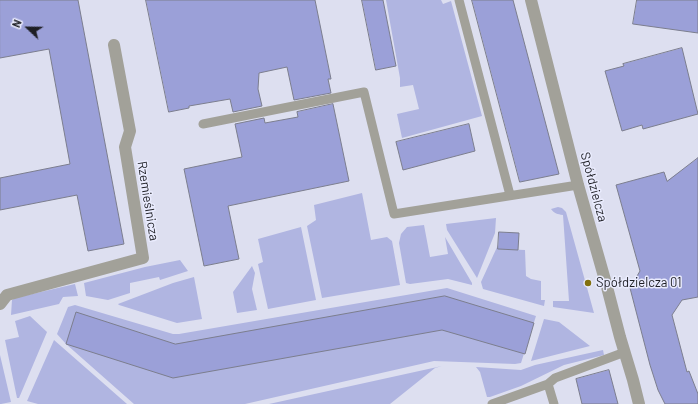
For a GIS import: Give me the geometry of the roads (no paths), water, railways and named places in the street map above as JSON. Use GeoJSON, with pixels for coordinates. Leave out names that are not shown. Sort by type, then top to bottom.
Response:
{"type":"FeatureCollection","features":[{"type":"Feature","properties":{"kind":"street","name":"Spółdzielcza"},"geometry":{"type":"LineString","coordinates":[[531,0],[578,184],[639,404]]}},
{"type":"Feature","properties":{"kind":"street","name":"Rzemieślnicza"},"geometry":{"type":"LineString","coordinates":[[0,304],[6,295],[143,258],[125,147],[130,131],[114,45]]}},
{"type":"Feature","properties":{"kind":"street","name":"Spółdzielcza"},"geometry":{"type":"LineString","coordinates":[[633,380],[644,404]]}},
{"type":"Feature","properties":{"kind":"lane"},"geometry":{"type":"LineString","coordinates":[[459,0],[510,195]]}},
{"type":"Feature","properties":{"kind":"lane"},"geometry":{"type":"LineString","coordinates":[[203,124],[364,92],[394,214],[578,184]]}},
{"type":"Feature","properties":{"kind":"lane"},"geometry":{"type":"LineString","coordinates":[[492,404],[548,384],[555,378],[625,352]]}},
{"type":"Feature","properties":{"kind":"lane"},"geometry":{"type":"LineString","coordinates":[[548,384],[554,404]]}},
{"type":"Feature","properties":{"kind":"place","name":"Spółdzielcza 01"},"geometry":{"type":"Point","coordinates":[588,283]}}]}
